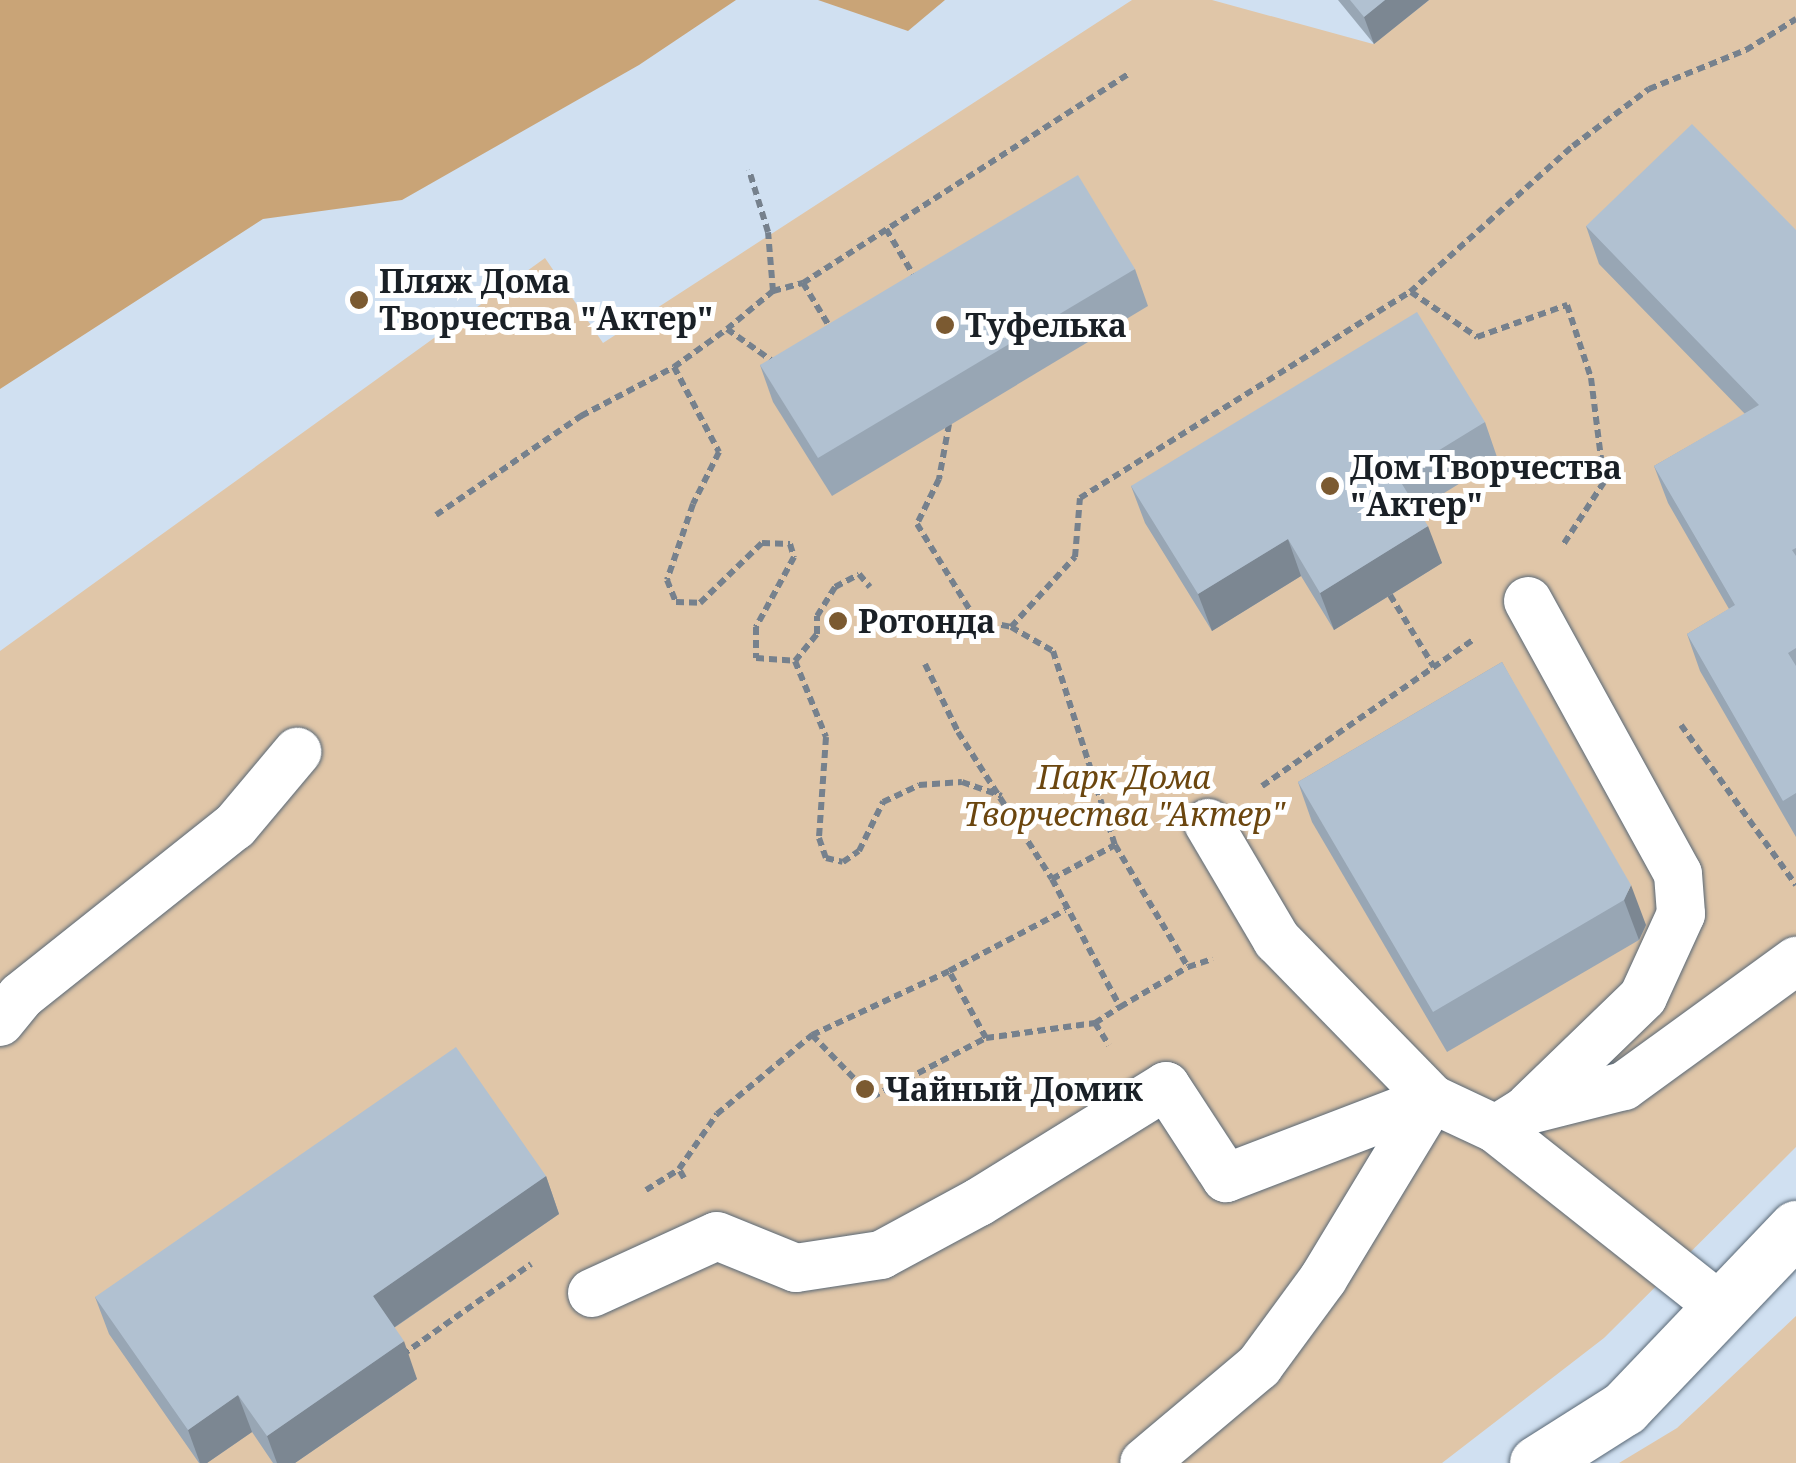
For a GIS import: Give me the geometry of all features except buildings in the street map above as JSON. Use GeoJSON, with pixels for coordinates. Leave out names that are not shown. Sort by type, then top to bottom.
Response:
{"type":"FeatureCollection","features":[{"type":"Feature","properties":{"kind":"street"},"geometry":{"type":"LineString","coordinates":[[1536,1463],[1624,1408],[1796,1228]]}},
{"type":"Feature","properties":{"kind":"lane"},"geometry":{"type":"LineString","coordinates":[[1510,1120],[1643,997],[1681,914],[1678,874],[1528,601]]}},
{"type":"Feature","properties":{"kind":"lane"},"geometry":{"type":"LineString","coordinates":[[0,1022],[21,996],[235,826],[297,752]]}},
{"type":"Feature","properties":{"kind":"lane"},"geometry":{"type":"LineString","coordinates":[[1208,824],[1277,940],[1432,1099],[1510,1120],[1722,1308]]}},
{"type":"Feature","properties":{"kind":"lane"},"geometry":{"type":"LineString","coordinates":[[1510,1120],[1624,1086],[1796,961]]}},
{"type":"Feature","properties":{"kind":"lane"},"geometry":{"type":"LineString","coordinates":[[592,1294],[717,1236],[796,1268],[881,1255],[978,1202],[1166,1086],[1226,1178],[1432,1099]]}},
{"type":"Feature","properties":{"kind":"lane"},"geometry":{"type":"LineString","coordinates":[[1144,1463],[1260,1366],[1323,1279],[1432,1099]]}},
{"type":"Feature","properties":{"kind":"path"},"geometry":{"type":"LineString","coordinates":[[1012,627],[1075,557],[1080,498],[1410,292],[1572,146],[1649,89],[1746,50],[1796,19]]}},
{"type":"Feature","properties":{"kind":"path"},"geometry":{"type":"LineString","coordinates":[[436,515],[581,416],[674,367],[773,291],[803,283],[1130,73]]}},
{"type":"Feature","properties":{"kind":"path"},"geometry":{"type":"LineString","coordinates":[[749,170],[768,232],[773,291]]}},
{"type":"Feature","properties":{"kind":"path"},"geometry":{"type":"LineString","coordinates":[[886,229],[920,285]]}},
{"type":"Feature","properties":{"kind":"path"},"geometry":{"type":"LineString","coordinates":[[803,283],[838,342]]}},
{"type":"Feature","properties":{"kind":"path"},"geometry":{"type":"LineString","coordinates":[[1410,292],[1477,337],[1568,305]]}},
{"type":"Feature","properties":{"kind":"path"},"geometry":{"type":"LineString","coordinates":[[728,329],[789,372]]}},
{"type":"Feature","properties":{"kind":"path"},"geometry":{"type":"LineString","coordinates":[[674,367],[719,452],[693,504],[667,580],[676,602],[700,603],[762,543],[790,544],[794,556],[756,627],[756,658],[795,661]]}},
{"type":"Feature","properties":{"kind":"path"},"geometry":{"type":"LineString","coordinates":[[950,424],[939,479],[917,524],[976,620],[1012,627],[1052,651],[1115,845],[1188,967]]}},
{"type":"Feature","properties":{"kind":"path"},"geometry":{"type":"LineString","coordinates":[[795,661],[817,634],[817,616],[835,587],[859,574],[870,586]]}},
{"type":"Feature","properties":{"kind":"path"},"geometry":{"type":"LineString","coordinates":[[1390,596],[1434,666]]}},
{"type":"Feature","properties":{"kind":"path"},"geometry":{"type":"LineString","coordinates":[[795,661],[826,737],[819,838],[826,858],[843,862],[859,851],[883,802],[918,785],[962,782],[1002,796]]}},
{"type":"Feature","properties":{"kind":"path"},"geometry":{"type":"LineString","coordinates":[[924,664],[958,732],[1052,879],[1065,910],[1120,1007]]}},
{"type":"Feature","properties":{"kind":"path"},"geometry":{"type":"LineString","coordinates":[[1682,725],[1796,884]]}},
{"type":"Feature","properties":{"kind":"path"},"geometry":{"type":"LineString","coordinates":[[1052,879],[1115,845]]}},
{"type":"Feature","properties":{"kind":"path"},"geometry":{"type":"LineString","coordinates":[[717,1114],[812,1034],[950,971],[1065,910]]}},
{"type":"Feature","properties":{"kind":"path"},"geometry":{"type":"LineString","coordinates":[[812,1034],[872,1098],[986,1038],[1095,1023],[1188,967],[1277,940]]}},
{"type":"Feature","properties":{"kind":"path"},"geometry":{"type":"LineString","coordinates":[[950,971],[986,1038]]}},
{"type":"Feature","properties":{"kind":"path"},"geometry":{"type":"LineString","coordinates":[[1095,1023],[1123,1068],[1150,1097]]}},
{"type":"Feature","properties":{"kind":"green space","name":"Парк Дома Творчества \"Актер\""},"geometry":{"type":"Polygon","coordinates":[[[1132,0],[1212,0],[1373,44],[1429,0],[1796,0],[1796,1147],[1604,1338],[1442,1463],[0,1463],[0,651],[545,258],[603,343],[1132,0]]]}},
{"type":"Feature","properties":{"kind":"green space"},"geometry":{"type":"Polygon","coordinates":[[[1796,1316],[1796,1463],[1619,1463],[1677,1428],[1796,1316]]]}},
{"type":"Feature","properties":{"kind":"shaded area"},"geometry":{"type":"Polygon","coordinates":[[[0,0],[736,0],[639,65],[402,200],[263,219],[0,389],[0,0]]]}},
{"type":"Feature","properties":{"kind":"shaded area"},"geometry":{"type":"Polygon","coordinates":[[[818,0],[945,0],[908,31],[818,0]]]}},
{"type":"Feature","properties":{"kind":"place","name":"Пляж Дома Творчества \"Актер\""},"geometry":{"type":"Point","coordinates":[359,300]}},
{"type":"Feature","properties":{"kind":"place","name":"Туфелька"},"geometry":{"type":"Point","coordinates":[945,325]}},
{"type":"Feature","properties":{"kind":"place","name":"Дом Творчества \"Актер\""},"geometry":{"type":"Point","coordinates":[1330,486]}},
{"type":"Feature","properties":{"kind":"place","name":"Ротонда"},"geometry":{"type":"Point","coordinates":[838,621]}},
{"type":"Feature","properties":{"kind":"place","name":"Чайный Домик"},"geometry":{"type":"Point","coordinates":[865,1089]}}]}
